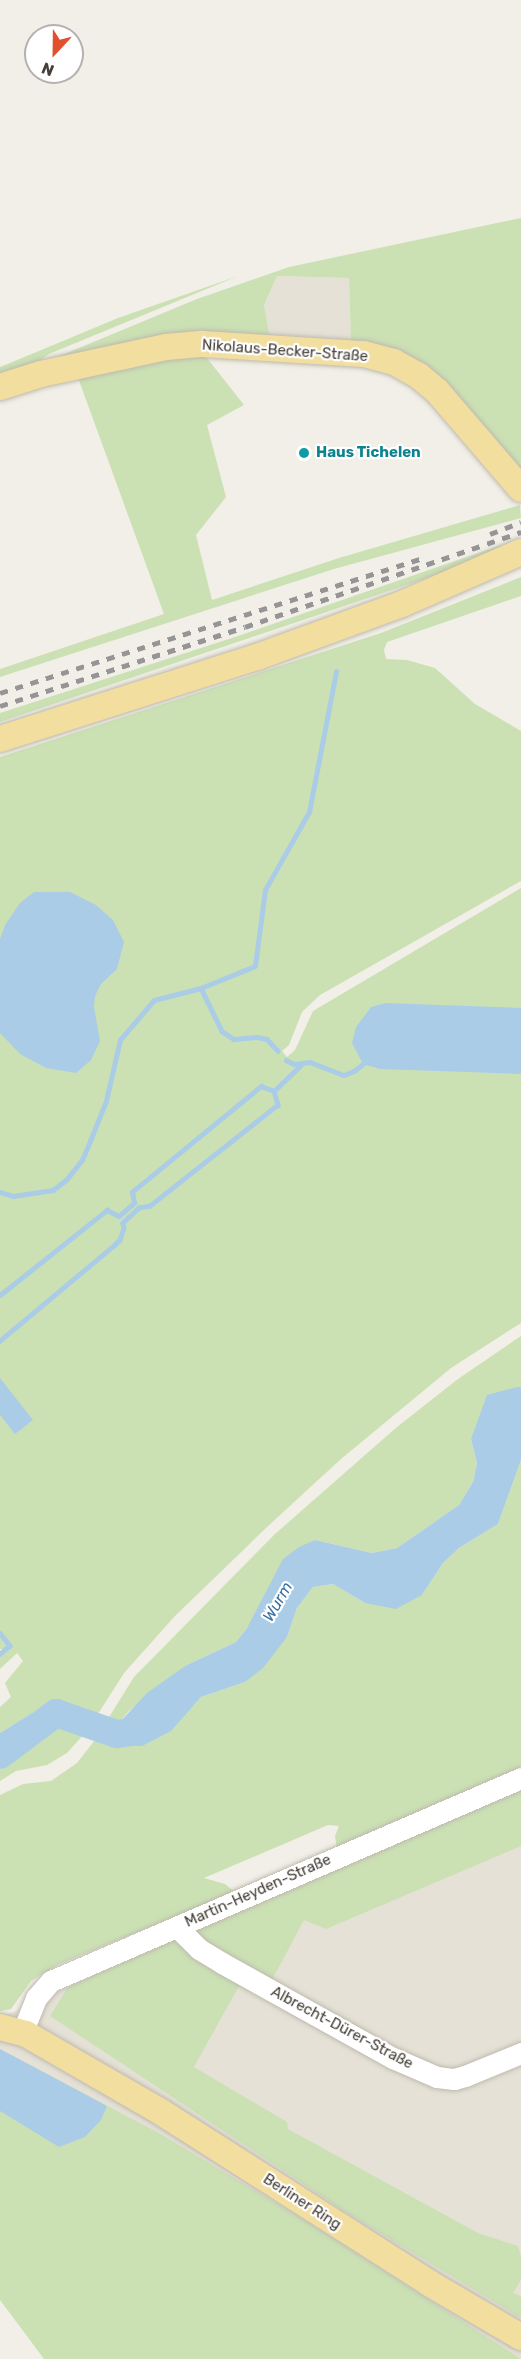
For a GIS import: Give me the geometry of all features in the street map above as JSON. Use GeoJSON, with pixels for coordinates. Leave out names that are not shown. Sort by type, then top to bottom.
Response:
{"type":"FeatureCollection","features":[{"type":"Feature","properties":{"kind":"main road","name":"Nikolaus-Becker-Straße"},"geometry":{"type":"LineString","coordinates":[[0,387],[41,374],[166,347],[203,344],[364,354],[394,362],[418,376],[437,391],[521,489]]}},
{"type":"Feature","properties":{"kind":"main road"},"geometry":{"type":"LineString","coordinates":[[0,739],[257,657],[402,604],[521,552]]}},
{"type":"Feature","properties":{"kind":"main road","name":"Berliner Ring"},"geometry":{"type":"LineString","coordinates":[[11,2030],[161,2112],[429,2283],[521,2337]]}},
{"type":"Feature","properties":{"kind":"street","name":"Martin-Heyden-Straße"},"geometry":{"type":"LineString","coordinates":[[11,2030],[51,1981],[521,1778]]}},
{"type":"Feature","properties":{"kind":"street","name":"Albrecht-Dürer-Straße"},"geometry":{"type":"LineString","coordinates":[[177,1927],[199,1949],[222,1963],[389,2055],[437,2077],[454,2079],[465,2076],[521,2053]]}},
{"type":"Feature","properties":{"kind":"shaded area"},"geometry":{"type":"Polygon","coordinates":[[[277,276],[349,278],[351,345],[271,343],[264,305],[277,276]]]}},
{"type":"Feature","properties":{"kind":"shaded area"},"geometry":{"type":"Polygon","coordinates":[[[521,1797],[521,2359],[0,2230],[0,2018],[354,1858],[521,1797]]]}},
{"type":"Feature","properties":{"kind":"green space"},"geometry":{"type":"Polygon","coordinates":[[[521,218],[521,475],[478,423],[351,345],[349,278],[277,276],[264,305],[271,343],[50,360],[197,299],[289,267],[521,218]]]}},
{"type":"Feature","properties":{"kind":"green space"},"geometry":{"type":"Polygon","coordinates":[[[238,276],[49,354],[31,367],[0,377],[0,367],[118,318],[238,276]]]}},
{"type":"Feature","properties":{"kind":"green space"},"geometry":{"type":"Polygon","coordinates":[[[203,353],[244,405],[207,425],[226,497],[196,535],[212,600],[339,558],[520,505],[521,518],[334,569],[0,677],[0,669],[164,614],[77,375],[203,353]]]}},
{"type":"Feature","properties":{"kind":"green space"},"geometry":{"type":"Polygon","coordinates":[[[501,545],[503,550],[442,573],[0,722],[0,713],[238,636],[501,545]]]}},
{"type":"Feature","properties":{"kind":"green space"},"geometry":{"type":"Polygon","coordinates":[[[521,577],[521,596],[387,642],[384,650],[386,659],[407,660],[435,668],[475,704],[521,731],[521,881],[320,995],[302,1012],[289,1045],[282,1051],[287,1057],[295,1050],[313,1011],[521,888],[521,1323],[451,1368],[341,1459],[267,1527],[175,1616],[124,1673],[96,1717],[54,1704],[32,1713],[0,1733],[0,1707],[11,1697],[5,1683],[23,1661],[17,1653],[0,1669],[0,1654],[6,1650],[0,1649],[0,757],[381,633],[521,577]]]}},
{"type":"Feature","properties":{"kind":"green space"},"geometry":{"type":"Polygon","coordinates":[[[521,1336],[521,1387],[517,1387],[471,1439],[477,1463],[473,1482],[459,1505],[397,1548],[372,1553],[315,1540],[236,1642],[185,1666],[128,1712],[118,1724],[106,1722],[134,1677],[275,1534],[397,1427],[458,1379],[521,1336]]]}},
{"type":"Feature","properties":{"kind":"green space"},"geometry":{"type":"Polygon","coordinates":[[[521,1460],[521,1771],[337,1849],[335,1836],[339,1826],[328,1825],[204,1878],[225,1884],[235,1892],[57,1965],[31,1981],[11,2009],[0,2011],[0,1795],[23,1784],[51,1781],[77,1763],[95,1740],[115,1745],[193,1706],[201,1697],[245,1682],[287,1637],[297,1608],[313,1587],[333,1584],[365,1603],[422,1595],[443,1563],[459,1548],[498,1524],[521,1460]]]}},
{"type":"Feature","properties":{"kind":"green space"},"geometry":{"type":"Polygon","coordinates":[[[69,1725],[86,1732],[67,1753],[47,1765],[16,1771],[0,1781],[0,1768],[44,1733],[69,1725]]]}},
{"type":"Feature","properties":{"kind":"green space"},"geometry":{"type":"Polygon","coordinates":[[[521,1786],[521,1846],[326,1929],[304,1920],[272,1980],[249,1968],[194,2067],[287,2122],[288,2129],[478,2233],[518,2246],[521,2256],[521,2280],[513,2293],[521,2296],[521,2318],[352,2216],[50,2016],[68,1987],[521,1786]]]}},
{"type":"Feature","properties":{"kind":"green space"},"geometry":{"type":"Polygon","coordinates":[[[0,2052],[13,2056],[157,2132],[309,2223],[521,2359],[44,2359],[0,2300],[0,2052]]]}},
{"type":"Feature","properties":{"kind":"water"},"geometry":{"type":"Polygon","coordinates":[[[34,892],[70,892],[96,905],[113,920],[124,942],[117,969],[101,984],[95,996],[94,1007],[100,1041],[91,1060],[76,1073],[46,1068],[20,1054],[0,1033],[0,939],[5,925],[20,903],[34,892]]]}},
{"type":"Feature","properties":{"kind":"water"},"geometry":{"type":"Polygon","coordinates":[[[386,1003],[521,1008],[521,1074],[380,1069],[363,1064],[352,1043],[356,1027],[371,1007],[386,1003]]]}},
{"type":"Feature","properties":{"kind":"water"},"geometry":{"type":"Polygon","coordinates":[[[0,1378],[33,1420],[15,1434],[0,1415],[0,1378]]]}},
{"type":"Feature","properties":{"kind":"water"},"geometry":{"type":"Polygon","coordinates":[[[521,1387],[521,1460],[498,1524],[459,1548],[443,1563],[422,1595],[396,1609],[365,1603],[333,1584],[313,1587],[297,1608],[287,1637],[263,1668],[245,1682],[201,1697],[171,1731],[142,1746],[115,1745],[95,1740],[106,1722],[118,1724],[147,1693],[185,1666],[236,1642],[247,1628],[283,1559],[299,1547],[315,1540],[372,1553],[397,1548],[459,1505],[473,1482],[477,1463],[471,1439],[487,1395],[521,1387]]]}},
{"type":"Feature","properties":{"kind":"water"},"geometry":{"type":"Polygon","coordinates":[[[54,1704],[96,1717],[86,1732],[69,1725],[44,1733],[0,1768],[0,1733],[32,1713],[54,1704]]]}},
{"type":"Feature","properties":{"kind":"water"},"geometry":{"type":"Polygon","coordinates":[[[0,2049],[107,2106],[101,2120],[85,2137],[59,2147],[0,2111],[0,2049]]]}},
{"type":"Feature","properties":{"kind":"waterway"},"geometry":{"type":"LineString","coordinates":[[0,1192],[13,1196],[53,1190],[67,1179],[82,1160],[106,1101],[120,1040],[154,1000],[201,988],[255,966],[265,890],[309,812],[336,672]]}},
{"type":"Feature","properties":{"kind":"waterway"},"geometry":{"type":"LineString","coordinates":[[201,988],[222,1031],[234,1039],[257,1037],[267,1039],[278,1051]]}},
{"type":"Feature","properties":{"kind":"waterway"},"geometry":{"type":"LineString","coordinates":[[286,1060],[294,1064],[310,1062],[344,1075],[363,1064]]}},
{"type":"Feature","properties":{"kind":"waterway"},"geometry":{"type":"LineString","coordinates":[[274,1091],[301,1065]]}},
{"type":"Feature","properties":{"kind":"waterway"},"geometry":{"type":"LineString","coordinates":[[0,1295],[107,1210],[119,1216],[134,1203],[132,1192],[261,1086],[274,1091],[278,1105],[150,1206],[139,1208],[123,1223],[124,1228],[120,1240],[115,1245],[0,1341]]}},
{"type":"Feature","properties":{"kind":"waterway"},"geometry":{"type":"LineString","coordinates":[[0,1633],[10,1646],[0,1654]]}},
{"type":"Feature","properties":{"kind":"waterway","name":"Wurm"},"geometry":{"type":"LineString","coordinates":[[0,1755],[56,1713],[117,1734],[138,1731]]}},
{"type":"Feature","properties":{"kind":"railway"},"geometry":{"type":"LineString","coordinates":[[490,534],[521,522]]}},
{"type":"Feature","properties":{"kind":"railway"},"geometry":{"type":"LineString","coordinates":[[0,706],[245,627],[521,532]]}},
{"type":"Feature","properties":{"kind":"railway"},"geometry":{"type":"LineString","coordinates":[[0,693],[425,557]]}},
{"type":"Feature","properties":{"kind":"place","name":"Haus Tichelen"},"geometry":{"type":"Point","coordinates":[304,453]}}]}
